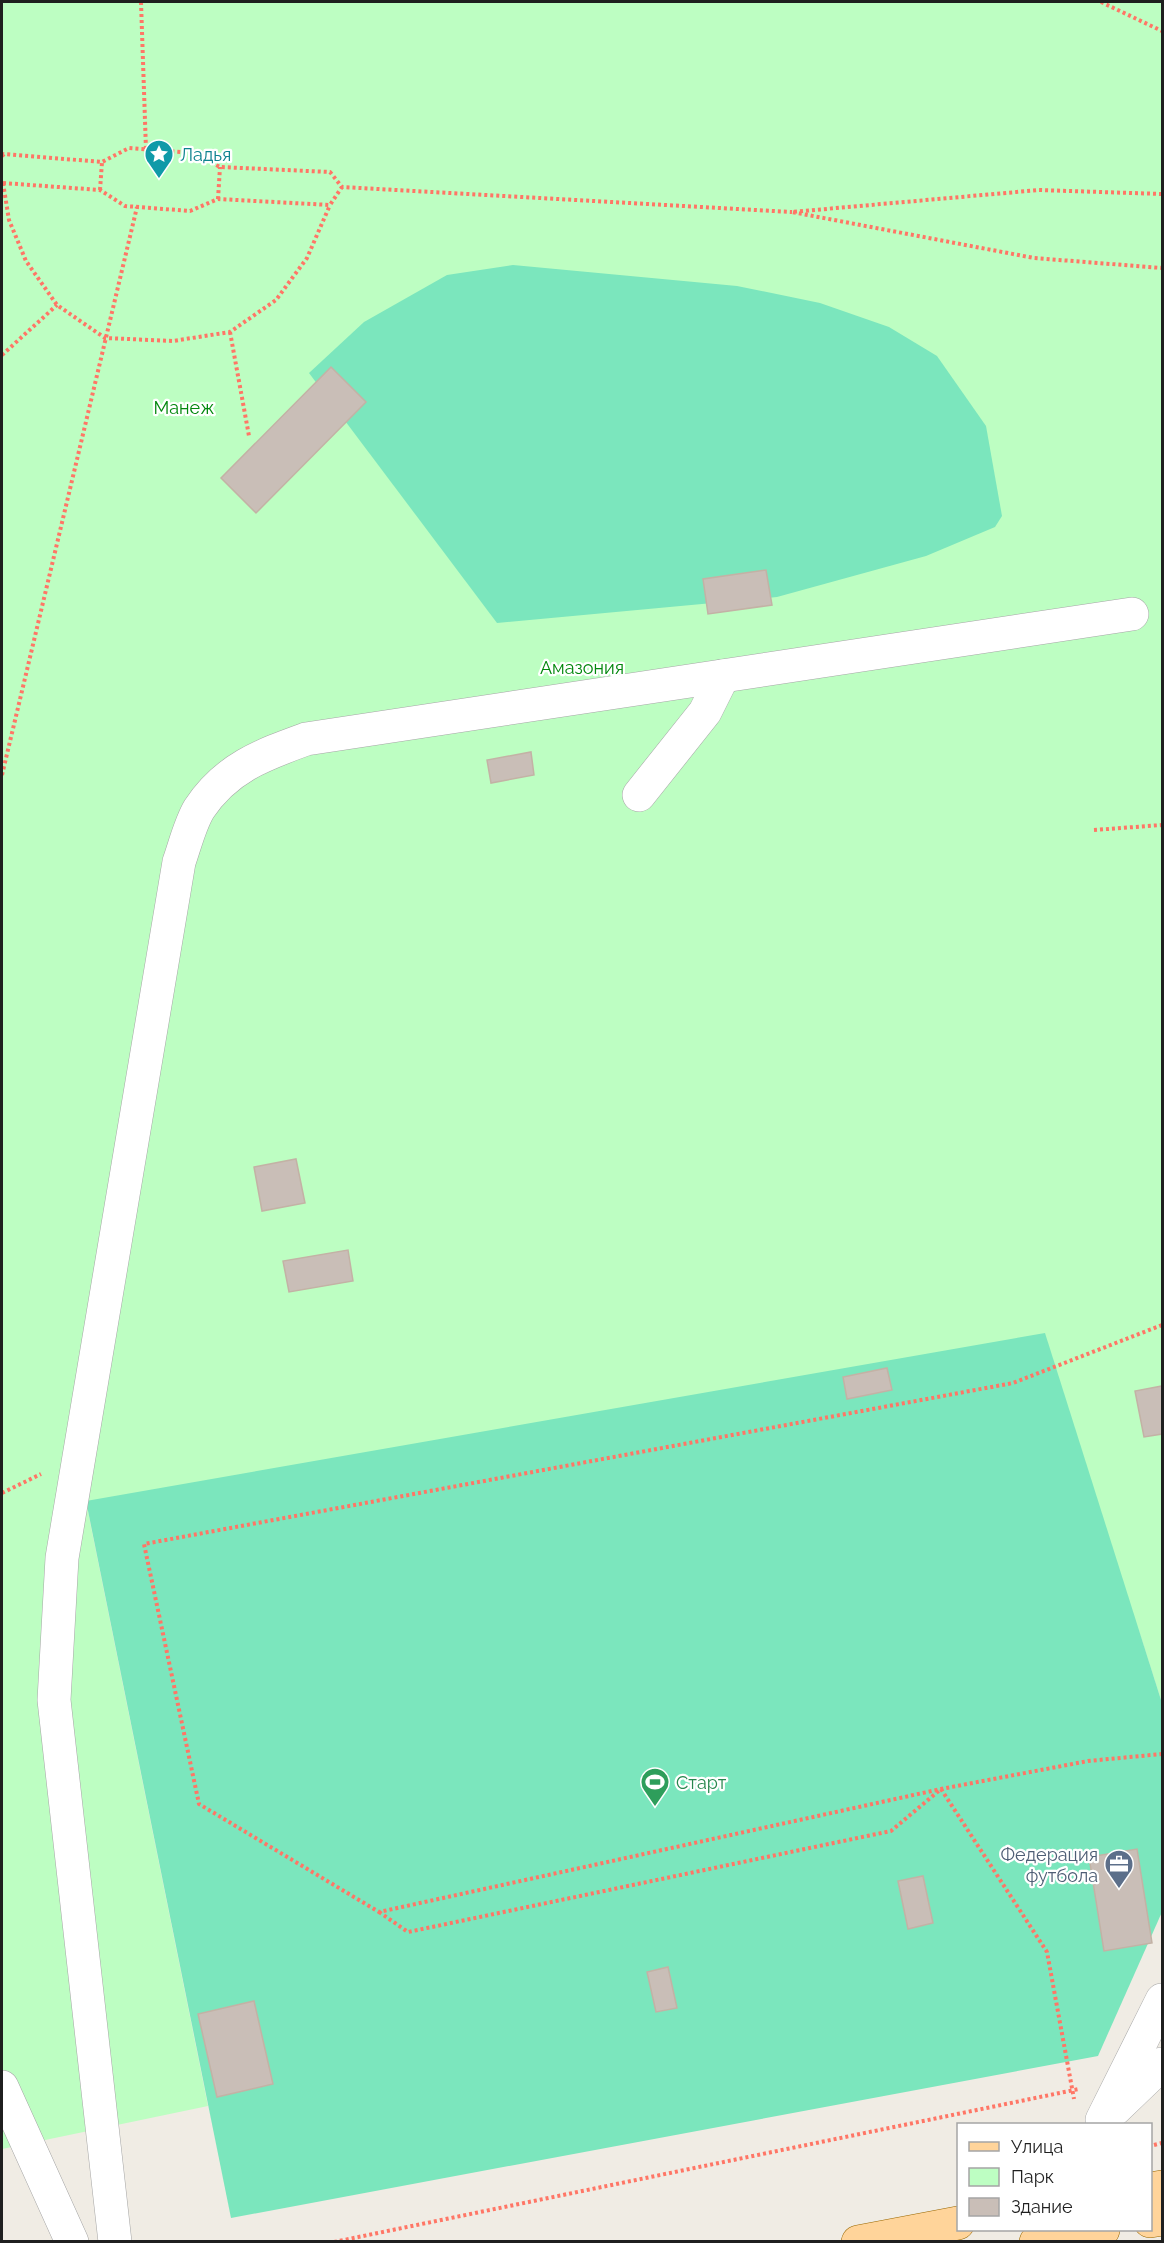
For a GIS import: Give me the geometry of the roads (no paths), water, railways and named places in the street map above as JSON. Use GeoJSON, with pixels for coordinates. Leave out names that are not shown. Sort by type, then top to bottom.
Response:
{"type":"FeatureCollection","features":[{"type":"Feature","properties":{"kind":"main road"},"geometry":{"type":"LineString","coordinates":[[858,2241],[957,2223]]}},
{"type":"Feature","properties":{"kind":"main road"},"geometry":{"type":"LineString","coordinates":[[1036,2241],[1092,2231]]}},
{"type":"Feature","properties":{"kind":"street"},"geometry":{"type":"LineString","coordinates":[[115,2241],[54,1700],[62,1558],[179,862],[198,811],[218,786],[252,759],[306,739],[1131,614]]}},
{"type":"Feature","properties":{"kind":"street"},"geometry":{"type":"LineString","coordinates":[[639,795],[705,712],[723,676]]}},
{"type":"Feature","properties":{"kind":"street"},"geometry":{"type":"LineString","coordinates":[[1100,2122],[1162,2000]]}},
{"type":"Feature","properties":{"kind":"street"},"geometry":{"type":"LineString","coordinates":[[1100,2122],[1162,2064]]}},
{"type":"Feature","properties":{"kind":"street"},"geometry":{"type":"LineString","coordinates":[[2,2086],[72,2241]]}},
{"type":"Feature","properties":{"kind":"place","name":"Ладья"},"geometry":{"type":"Point","coordinates":[159,180]}},
{"type":"Feature","properties":{"kind":"place","name":"Старт"},"geometry":{"type":"Point","coordinates":[655,1808]}},
{"type":"Feature","properties":{"kind":"place","name":"Федерация футбола"},"geometry":{"type":"Point","coordinates":[1119,1890]}},
{"type":"Feature","properties":{"kind":"park label","name":"Манеж"},"geometry":{"type":"Point","coordinates":[184,407]}},
{"type":"Feature","properties":{"kind":"park label","name":"Амазония"},"geometry":{"type":"Point","coordinates":[582,667]}}]}
